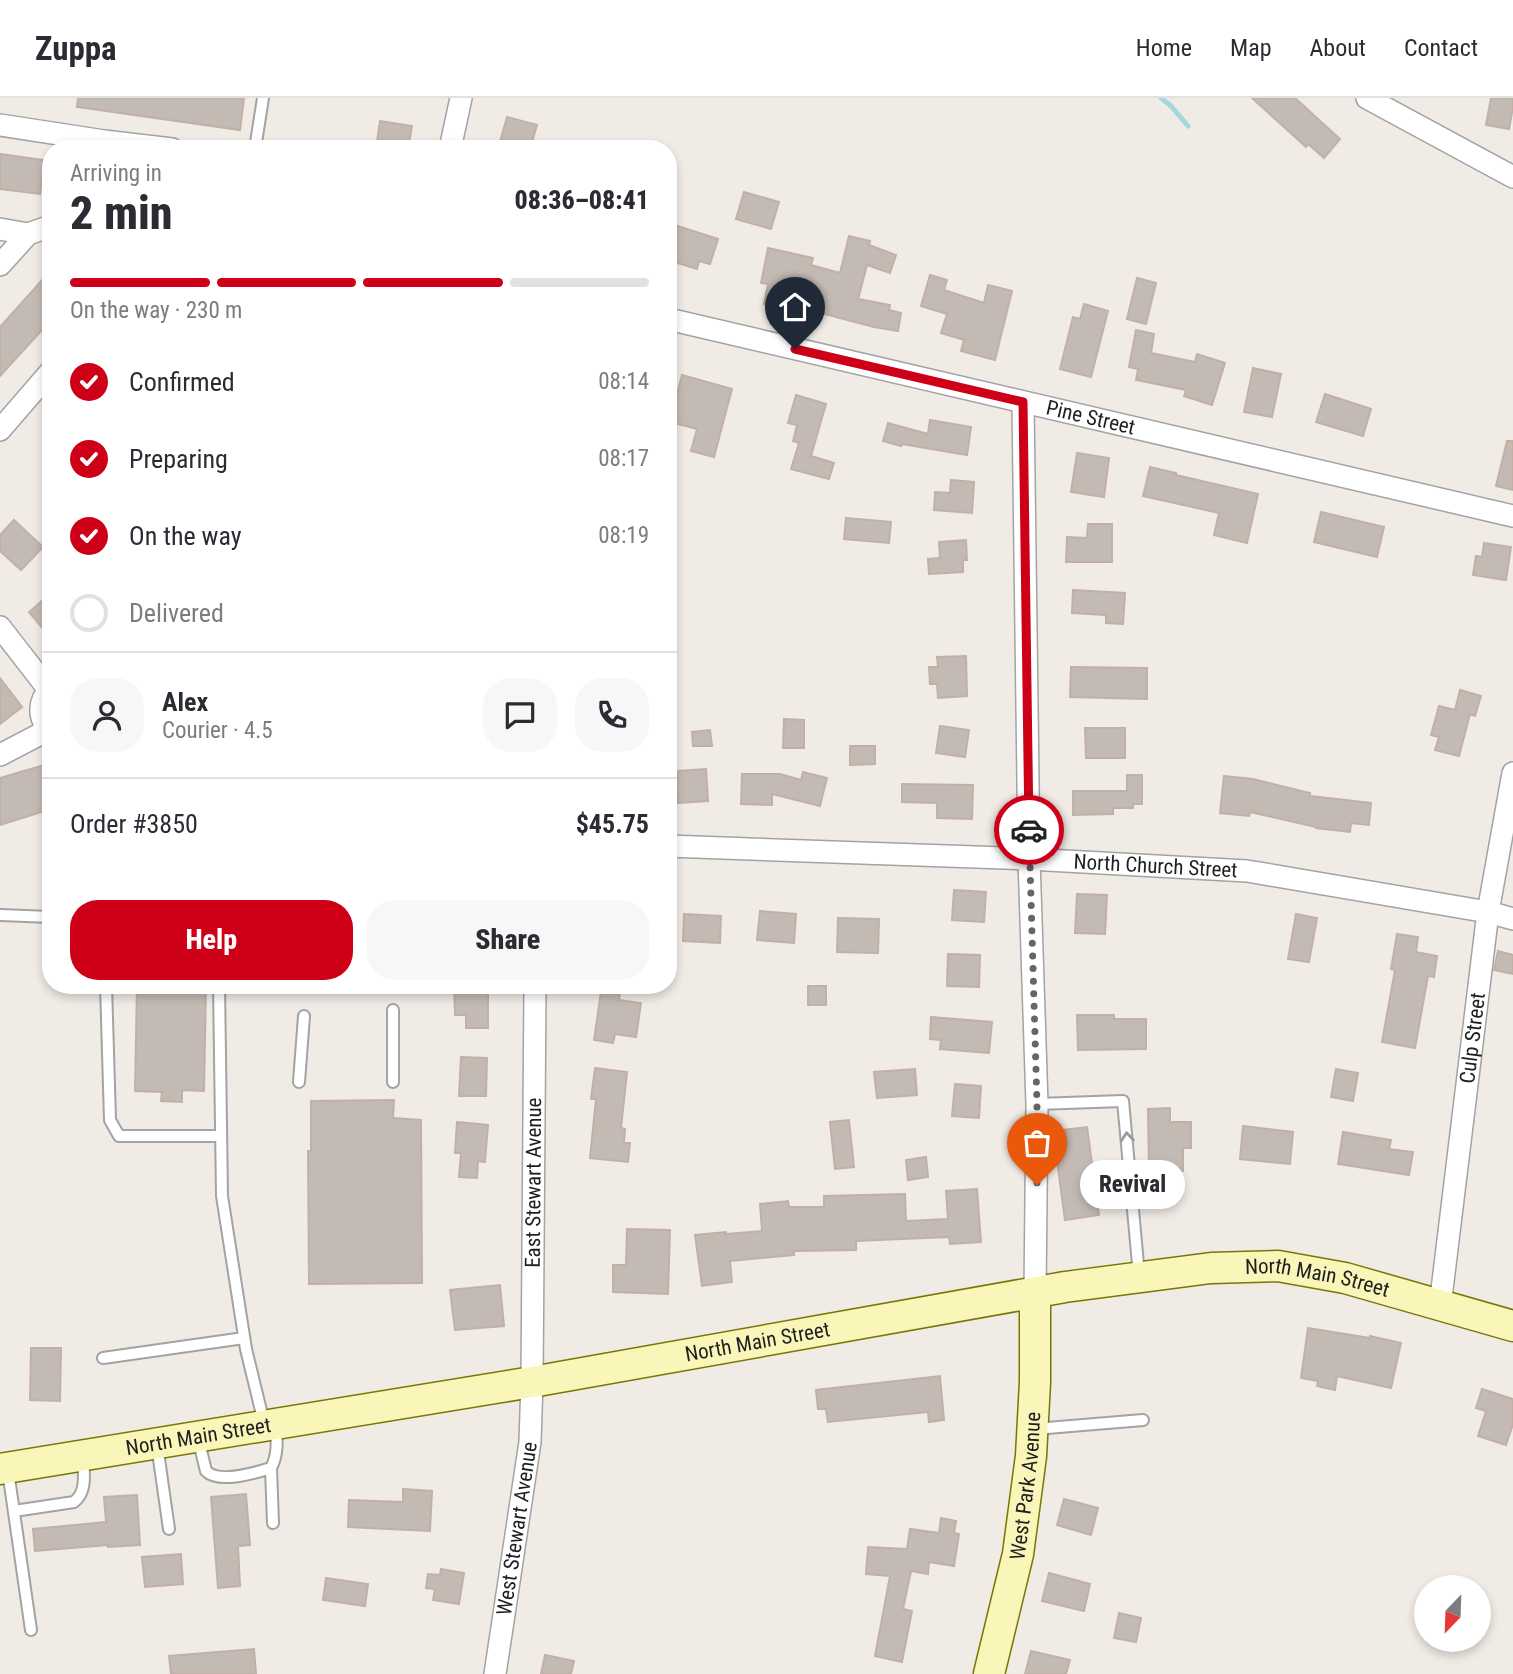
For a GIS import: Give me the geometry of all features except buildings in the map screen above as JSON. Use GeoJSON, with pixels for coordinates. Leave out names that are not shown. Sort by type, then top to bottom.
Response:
{"type":"FeatureCollection","features":[{"type":"Feature","properties":{"kind":"main road","name":"North Main Street"},"geometry":{"type":"LineString","coordinates":[[4,1468],[532,1382],[1035,1293],[1210,1268],[1278,1266],[1345,1278],[1513,1326]]}},
{"type":"Feature","properties":{"kind":"main road","name":"West Park Avenue"},"geometry":{"type":"LineString","coordinates":[[989,1674],[1017,1554],[1031,1456],[1035,1382],[1035,1293]]}},
{"type":"Feature","properties":{"kind":"street"},"geometry":{"type":"LineString","coordinates":[[452,140],[461,98]]}},
{"type":"Feature","properties":{"kind":"street"},"geometry":{"type":"LineString","coordinates":[[1367,98],[1513,177]]}},
{"type":"Feature","properties":{"kind":"street"},"geometry":{"type":"LineString","coordinates":[[0,125],[78,140]]}},
{"type":"Feature","properties":{"kind":"street"},"geometry":{"type":"LineString","coordinates":[[0,229],[28,234]]}},
{"type":"Feature","properties":{"kind":"street"},"geometry":{"type":"LineString","coordinates":[[0,265],[28,234],[42,229]]}},
{"type":"Feature","properties":{"kind":"street","name":"Pine Street"},"geometry":{"type":"LineString","coordinates":[[677,321],[1513,516]]}},
{"type":"Feature","properties":{"kind":"street"},"geometry":{"type":"LineString","coordinates":[[0,430],[42,381]]}},
{"type":"Feature","properties":{"kind":"street"},"geometry":{"type":"LineString","coordinates":[[1023,402],[1029,859],[1037,1104],[1035,1293]]}},
{"type":"Feature","properties":{"kind":"street"},"geometry":{"type":"LineString","coordinates":[[0,627],[42,679]]}},
{"type":"Feature","properties":{"kind":"street"},"geometry":{"type":"LineString","coordinates":[[0,755],[42,734]]}},
{"type":"Feature","properties":{"kind":"street","name":"Culp Street"},"geometry":{"type":"LineString","coordinates":[[1440,1306],[1488,912],[1513,773]]}},
{"type":"Feature","properties":{"kind":"street","name":"North Church Street"},"geometry":{"type":"LineString","coordinates":[[677,846],[1029,859],[1247,871],[1488,912],[1513,919]]}},
{"type":"Feature","properties":{"kind":"street","name":"East Stewart Avenue"},"geometry":{"type":"LineString","coordinates":[[532,1382],[535,994]]}},
{"type":"Feature","properties":{"kind":"street","name":"West Stewart Avenue"},"geometry":{"type":"LineString","coordinates":[[495,1674],[530,1442],[532,1382]]}},
{"type":"Feature","properties":{"kind":"lane"},"geometry":{"type":"LineString","coordinates":[[257,140],[263,98]]}},
{"type":"Feature","properties":{"kind":"lane"},"geometry":{"type":"LineString","coordinates":[[0,915],[42,917]]}},
{"type":"Feature","properties":{"kind":"lane"},"geometry":{"type":"LineString","coordinates":[[106,994],[110,1120],[119,1136],[221,1136]]}},
{"type":"Feature","properties":{"kind":"lane"},"geometry":{"type":"LineString","coordinates":[[219,994],[222,1196],[244,1338],[277,1448],[271,1468],[273,1523]]}},
{"type":"Feature","properties":{"kind":"lane"},"geometry":{"type":"LineString","coordinates":[[393,1010],[393,1082]]}},
{"type":"Feature","properties":{"kind":"lane"},"geometry":{"type":"LineString","coordinates":[[299,1082],[304,1016]]}},
{"type":"Feature","properties":{"kind":"lane"},"geometry":{"type":"LineString","coordinates":[[1037,1104],[1124,1101],[1139,1278]]}},
{"type":"Feature","properties":{"kind":"lane"},"geometry":{"type":"LineString","coordinates":[[103,1358],[244,1338]]}},
{"type":"Feature","properties":{"kind":"lane"},"geometry":{"type":"LineString","coordinates":[[1032,1430],[1143,1420]]}},
{"type":"Feature","properties":{"kind":"lane"},"geometry":{"type":"LineString","coordinates":[[198,1437],[206,1471],[212,1477],[252,1474],[271,1468]]}},
{"type":"Feature","properties":{"kind":"lane"},"geometry":{"type":"LineString","coordinates":[[157,1443],[169,1529]]}},
{"type":"Feature","properties":{"kind":"lane"},"geometry":{"type":"LineString","coordinates":[[14,1511],[74,1502],[81,1497],[84,1483],[83,1455]]}},
{"type":"Feature","properties":{"kind":"lane"},"geometry":{"type":"LineString","coordinates":[[4,1468],[14,1511],[31,1630]]}},
{"type":"Feature","properties":{"kind":"waterway"},"geometry":{"type":"LineString","coordinates":[[1161,98],[1188,126]]}},
{"type":"Feature","properties":{"kind":"way so far"},"geometry":{"type":"LineString","coordinates":[[1029,830],[1037,1185]]}},
{"type":"Feature","properties":{"kind":"place","name":"Revival"},"geometry":{"type":"Point","coordinates":[1037,1185]}},
{"type":"Feature","properties":{"kind":"route"},"geometry":{"type":"LineString","coordinates":[[795,349],[1023,402],[1029,830]]}}]}
